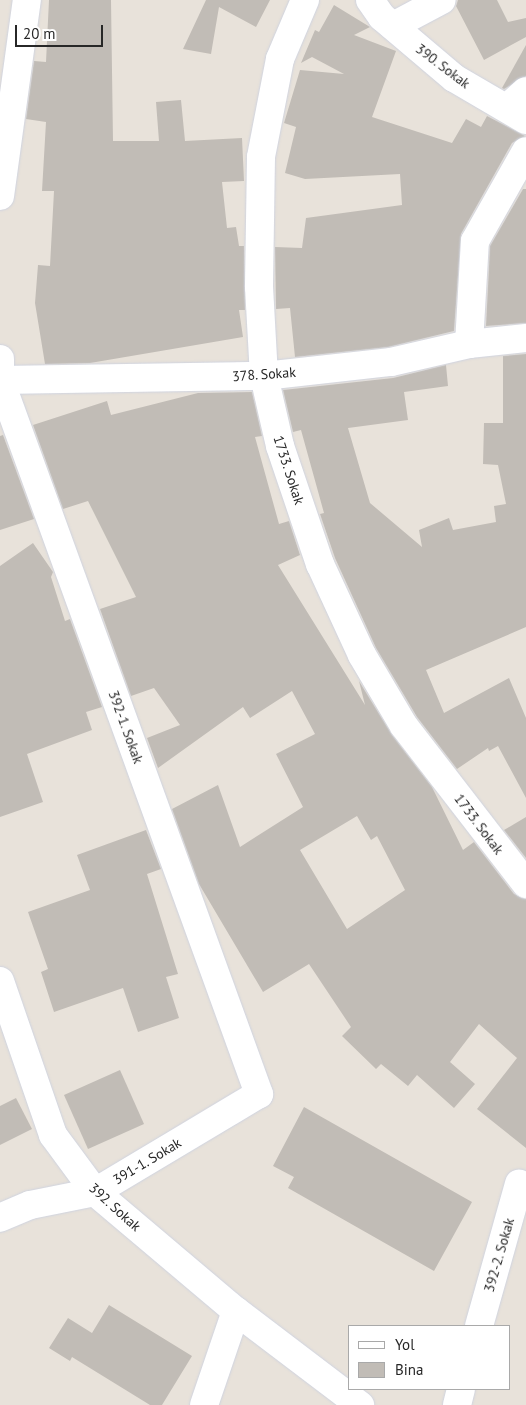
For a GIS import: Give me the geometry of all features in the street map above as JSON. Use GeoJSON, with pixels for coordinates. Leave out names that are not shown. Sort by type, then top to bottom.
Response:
{"type":"FeatureCollection","features":[{"type":"Feature","properties":{"kind":"street"},"geometry":{"type":"LineString","coordinates":[[0,196],[5,107],[27,0]]}},
{"type":"Feature","properties":{"kind":"street","name":"1733. Sokak"},"geometry":{"type":"LineString","coordinates":[[305,0],[280,59],[261,156],[259,287],[264,376],[280,446],[320,564],[362,655],[404,726],[526,884]]}},
{"type":"Feature","properties":{"kind":"street","name":"390. Sokak"},"geometry":{"type":"LineString","coordinates":[[370,0],[393,26],[454,78],[520,106]]}},
{"type":"Feature","properties":{"kind":"street"},"geometry":{"type":"LineString","coordinates":[[393,26],[442,0]]}},
{"type":"Feature","properties":{"kind":"street"},"geometry":{"type":"LineString","coordinates":[[469,344],[475,241],[526,151]]}},
{"type":"Feature","properties":{"kind":"street","name":"378. Sokak"},"geometry":{"type":"LineString","coordinates":[[0,380],[264,376],[391,362],[469,344],[526,338]]}},
{"type":"Feature","properties":{"kind":"street","name":"392-1. Sokak"},"geometry":{"type":"LineString","coordinates":[[0,359],[0,380],[259,1094]]}},
{"type":"Feature","properties":{"kind":"street","name":"392. Sokak"},"geometry":{"type":"LineString","coordinates":[[0,981],[53,1135],[95,1192],[236,1311],[360,1405]]}},
{"type":"Feature","properties":{"kind":"street","name":"391-1. Sokak"},"geometry":{"type":"LineString","coordinates":[[0,1218],[30,1205],[95,1192],[259,1094]]}},
{"type":"Feature","properties":{"kind":"street","name":"392-2. Sokak"},"geometry":{"type":"LineString","coordinates":[[479,1325],[519,1184]]}},
{"type":"Feature","properties":{"kind":"street"},"geometry":{"type":"LineString","coordinates":[[204,1405],[236,1311]]}},
{"type":"Feature","properties":{"kind":"street"},"geometry":{"type":"LineString","coordinates":[[457,1405],[461,1390]]}},
{"type":"Feature","properties":{"kind":"building"},"geometry":{"type":"Polygon","coordinates":[[[49,0],[111,0],[113,141],[159,141],[156,102],[181,100],[185,141],[242,138],[244,181],[222,182],[227,228],[236,227],[239,246],[244,246],[245,310],[239,310],[243,337],[90,363],[45,364],[35,303],[38,265],[50,266],[54,191],[42,191],[46,122],[26,119],[34,61],[46,62],[49,0]]]}},
{"type":"Feature","properties":{"kind":"building"},"geometry":{"type":"Polygon","coordinates":[[[206,0],[270,0],[256,27],[219,7],[211,54],[183,49],[206,0]]]}},
{"type":"Feature","properties":{"kind":"building"},"geometry":{"type":"Polygon","coordinates":[[[458,0],[497,0],[508,22],[526,18],[526,37],[484,60],[456,6],[458,0]]]}},
{"type":"Feature","properties":{"kind":"building"},"geometry":{"type":"Polygon","coordinates":[[[334,5],[370,27],[354,35],[396,51],[372,117],[452,143],[466,119],[481,127],[487,116],[525,136],[512,143],[461,234],[454,331],[388,347],[295,357],[290,308],[276,309],[275,247],[302,248],[306,218],[402,205],[400,174],[305,179],[285,173],[296,127],[284,123],[300,70],[344,74],[312,57],[301,63],[315,30],[319,32],[334,5]]]}},
{"type":"Feature","properties":{"kind":"building"},"geometry":{"type":"Polygon","coordinates":[[[526,45],[526,76],[504,89],[502,88],[526,45]]]}},
{"type":"Feature","properties":{"kind":"building"},"geometry":{"type":"Polygon","coordinates":[[[523,189],[526,189],[526,323],[486,326],[490,246],[523,189]]]}},
{"type":"Feature","properties":{"kind":"building"},"geometry":{"type":"Polygon","coordinates":[[[526,354],[526,627],[426,670],[444,713],[509,678],[526,718],[526,798],[498,746],[489,751],[488,748],[457,769],[417,717],[376,648],[335,558],[320,514],[324,513],[301,430],[293,432],[283,390],[393,378],[446,365],[448,386],[404,392],[408,420],[348,428],[370,503],[422,547],[419,530],[449,518],[453,530],[496,522],[494,506],[506,504],[498,465],[483,464],[484,423],[503,423],[503,356],[526,354]]]}},
{"type":"Feature","properties":{"kind":"building"},"geometry":{"type":"Polygon","coordinates":[[[252,392],[262,436],[255,437],[279,524],[289,521],[300,555],[278,565],[365,705],[359,681],[392,735],[432,787],[463,850],[474,842],[514,894],[526,899],[526,1148],[477,1109],[517,1058],[479,1024],[450,1062],[475,1084],[454,1108],[417,1075],[408,1086],[381,1064],[376,1069],[342,1036],[351,1027],[309,964],[263,992],[199,884],[172,809],[218,785],[240,847],[303,807],[276,754],[315,734],[292,691],[250,718],[243,707],[158,768],[147,738],[180,725],[154,688],[131,696],[100,609],[136,597],[88,501],[63,509],[33,425],[107,401],[111,415],[198,393],[252,392]],[[357,816],[300,850],[347,929],[405,890],[377,836],[371,840],[357,816]]]}},
{"type":"Feature","properties":{"kind":"building"},"geometry":{"type":"Polygon","coordinates":[[[3,435],[34,519],[0,530],[0,436],[3,435]]]}},
{"type":"Feature","properties":{"kind":"building"},"geometry":{"type":"Polygon","coordinates":[[[33,543],[53,572],[51,577],[65,621],[70,619],[102,707],[86,712],[92,730],[27,754],[43,802],[0,817],[0,566],[33,543]]]}},
{"type":"Feature","properties":{"kind":"building"},"geometry":{"type":"Polygon","coordinates":[[[526,817],[526,858],[504,830],[526,817]]]}},
{"type":"Feature","properties":{"kind":"building"},"geometry":{"type":"Polygon","coordinates":[[[146,830],[161,869],[147,874],[178,974],[166,977],[179,1018],[138,1032],[123,988],[54,1012],[41,972],[48,969],[28,912],[90,890],[77,855],[146,830]]]}},
{"type":"Feature","properties":{"kind":"building"},"geometry":{"type":"Polygon","coordinates":[[[120,1070],[144,1124],[88,1149],[64,1095],[120,1070]]]}},
{"type":"Feature","properties":{"kind":"building"},"geometry":{"type":"Polygon","coordinates":[[[16,1098],[32,1129],[0,1145],[0,1106],[16,1098]]]}},
{"type":"Feature","properties":{"kind":"building"},"geometry":{"type":"Polygon","coordinates":[[[304,1107],[472,1202],[434,1271],[288,1188],[294,1177],[273,1166],[304,1107]]]}},
{"type":"Feature","properties":{"kind":"building"},"geometry":{"type":"Polygon","coordinates":[[[109,1305],[192,1356],[162,1405],[150,1405],[72,1357],[70,1361],[49,1348],[68,1318],[92,1333],[109,1305]]]}}]}
